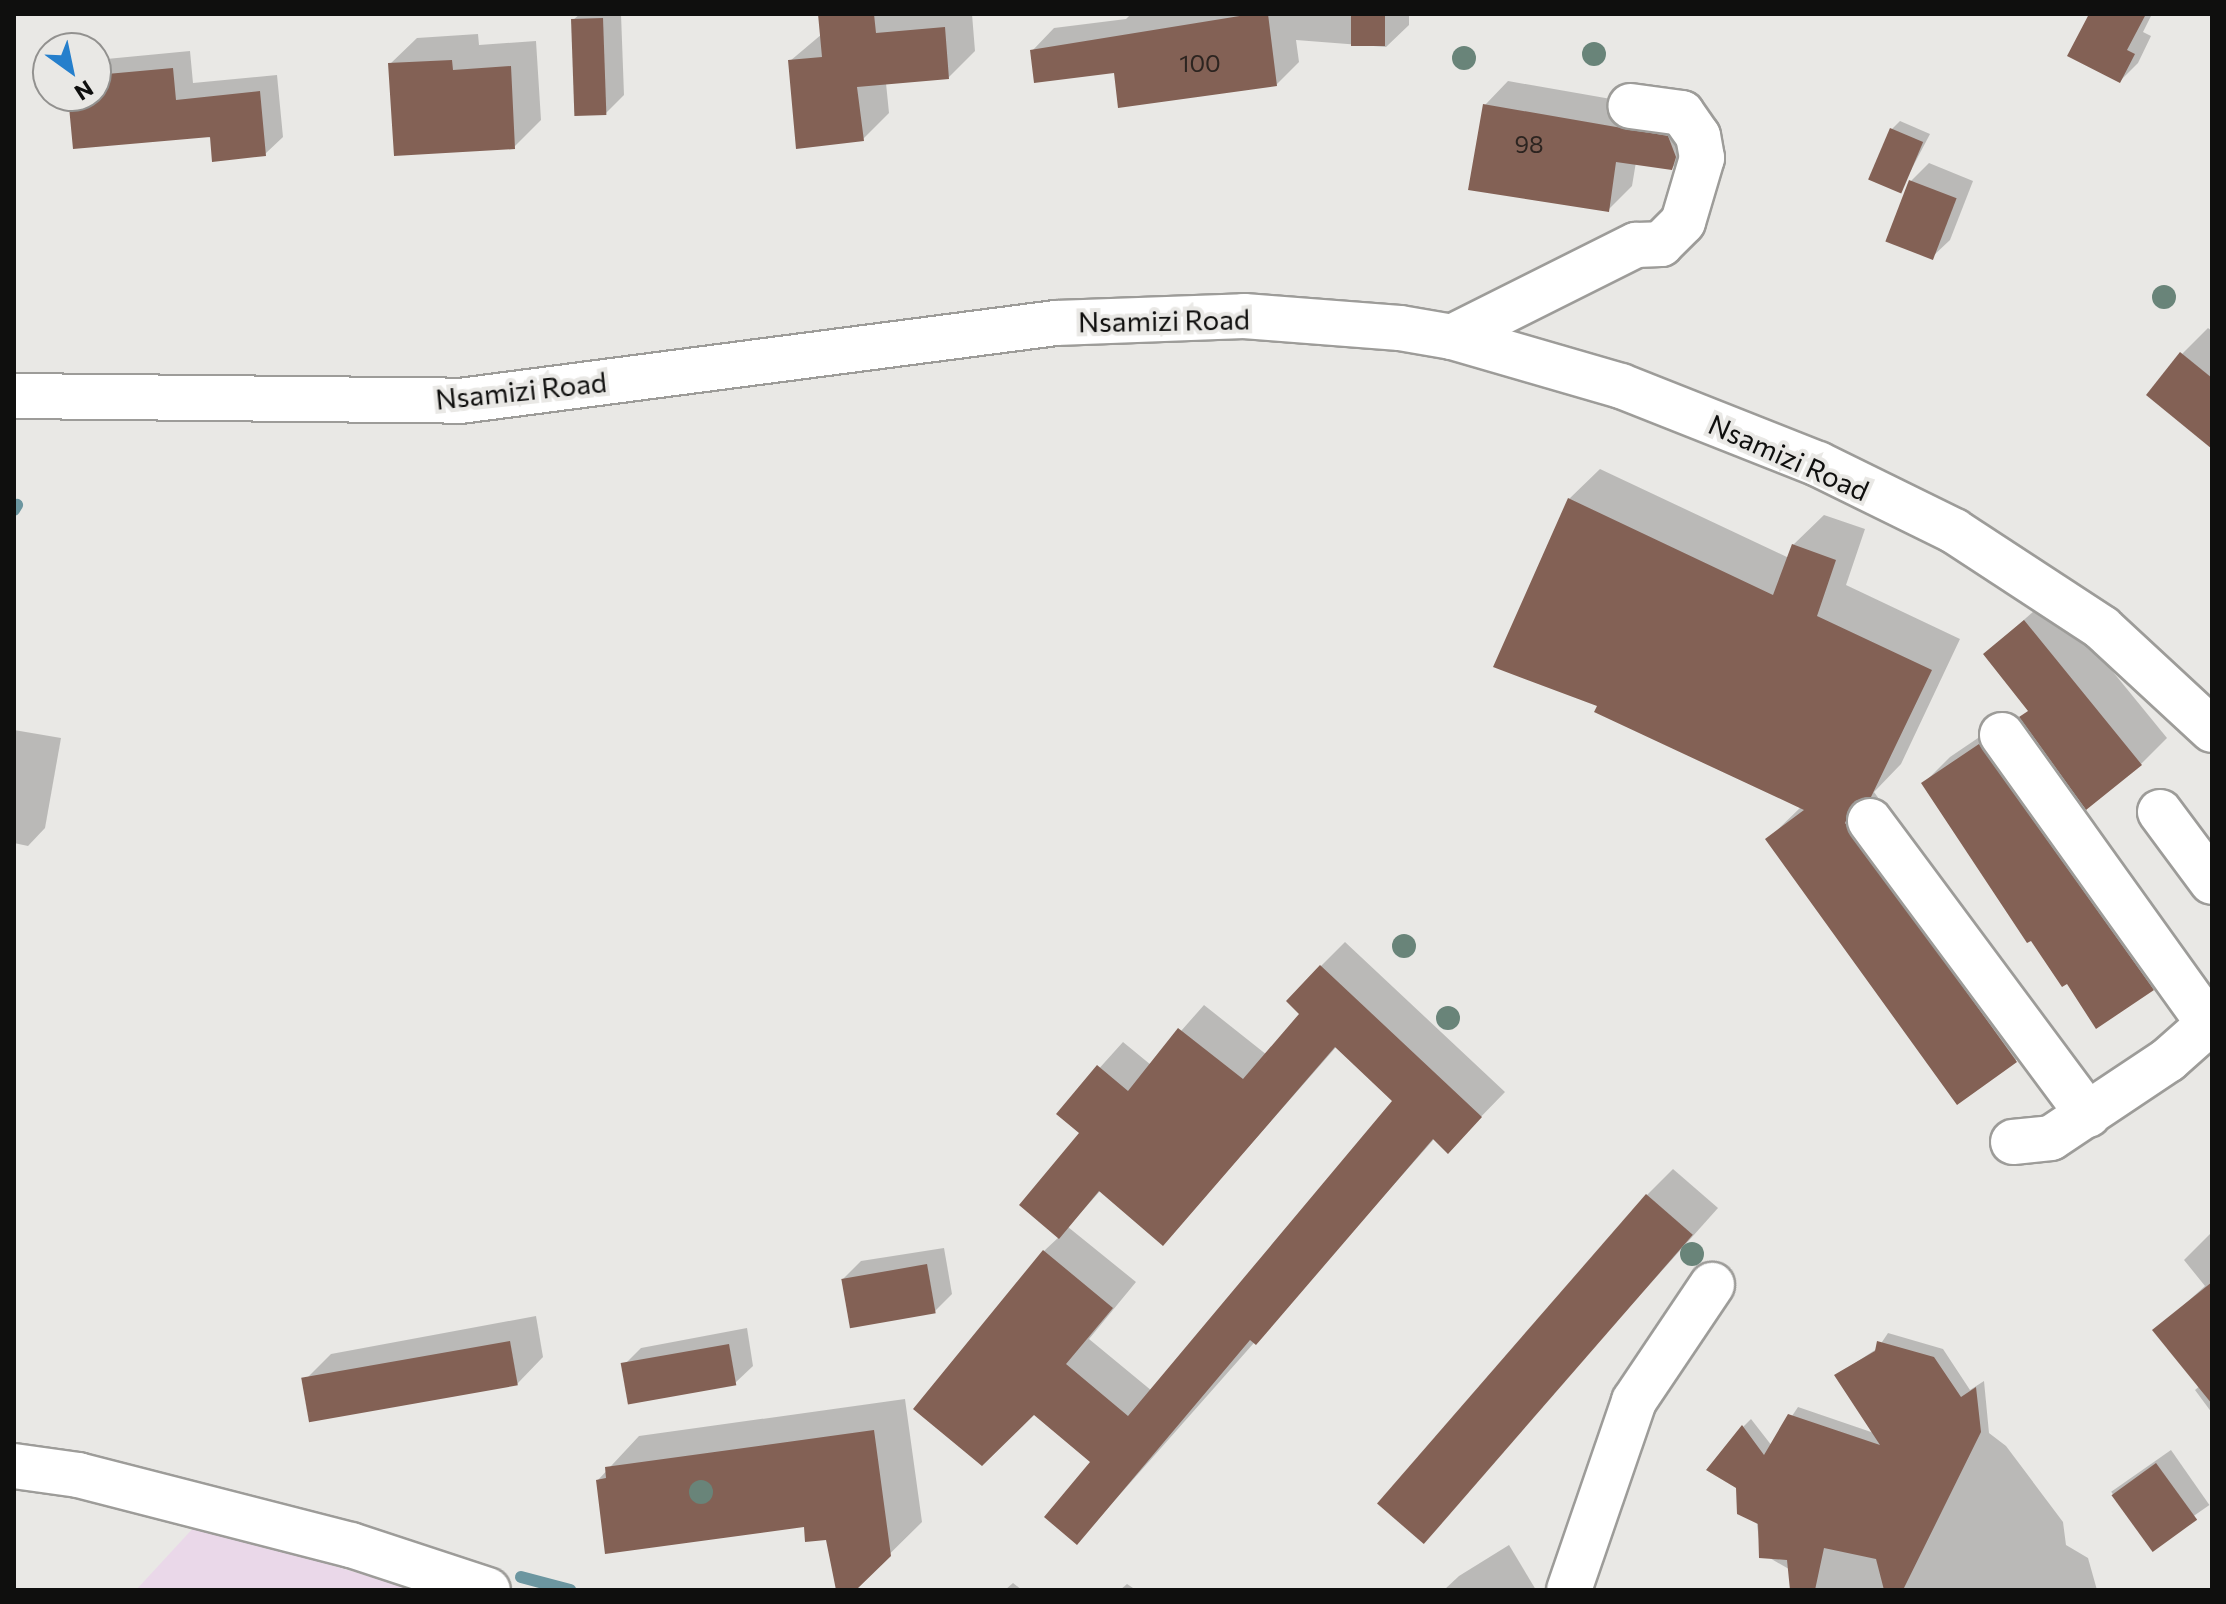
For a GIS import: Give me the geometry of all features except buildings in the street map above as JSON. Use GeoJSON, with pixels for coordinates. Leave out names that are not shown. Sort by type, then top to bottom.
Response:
{"type":"FeatureCollection","features":[{"type":"Feature","properties":{"kind":"street"},"geometry":{"type":"LineString","coordinates":[[1452,337],[1636,245],[1661,244],[1683,222],[1702,158],[1698,136],[1682,113],[1630,106]]}},
{"type":"Feature","properties":{"kind":"street","name":"Nsamizi Road"},"geometry":{"type":"LineString","coordinates":[[14,396],[460,401],[1056,323],[1244,316],[1452,337],[1621,386],[1818,464],[1954,531],[2102,628],[2212,730]]}},
{"type":"Feature","properties":{"kind":"street"},"geometry":{"type":"LineString","coordinates":[[2002,735],[2210,1023],[2088,1115],[2051,1138],[2013,1142]]}},
{"type":"Feature","properties":{"kind":"street"},"geometry":{"type":"LineString","coordinates":[[2160,812],[2212,882]]}},
{"type":"Feature","properties":{"kind":"street"},"geometry":{"type":"LineString","coordinates":[[1870,821],[2088,1115]]}},
{"type":"Feature","properties":{"kind":"street"},"geometry":{"type":"LineString","coordinates":[[1569,1590],[1634,1401],[1712,1285]]}},
{"type":"Feature","properties":{"kind":"street"},"geometry":{"type":"LineString","coordinates":[[14,1466],[78,1475],[336,1541],[488,1590]]}},
{"type":"Feature","properties":{"kind":"shaded area"},"geometry":{"type":"Polygon","coordinates":[[[196,1525],[415,1590],[136,1590],[196,1525]]]}},
{"type":"Feature","properties":{"kind":"waterway"},"geometry":{"type":"LineString","coordinates":[[14,510],[17,505]]}},
{"type":"Feature","properties":{"kind":"waterway"},"geometry":{"type":"LineString","coordinates":[[521,1577],[570,1590]]}}]}
